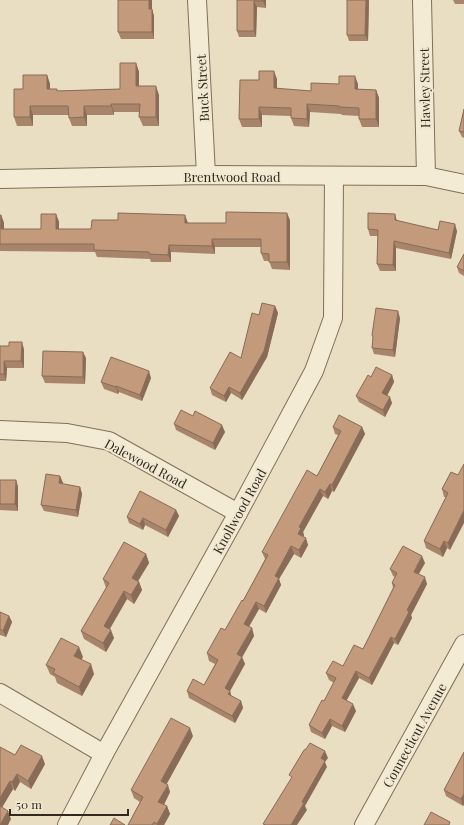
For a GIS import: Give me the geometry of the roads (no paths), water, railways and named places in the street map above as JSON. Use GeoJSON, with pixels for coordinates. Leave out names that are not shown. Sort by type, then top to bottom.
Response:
{"type":"FeatureCollection","features":[{"type":"Feature","properties":{"kind":"street","name":"Buck Street"},"geometry":{"type":"LineString","coordinates":[[197,0],[206,175]]}},
{"type":"Feature","properties":{"kind":"street","name":"Hawley Street"},"geometry":{"type":"LineString","coordinates":[[422,0],[426,176]]}},
{"type":"Feature","properties":{"kind":"street","name":"Brentwood Road"},"geometry":{"type":"LineString","coordinates":[[0,179],[206,175],[426,176],[464,184]]}},
{"type":"Feature","properties":{"kind":"street","name":"Knollwood Road"},"geometry":{"type":"LineString","coordinates":[[67,825],[104,754],[238,514],[314,371],[333,318],[334,176]]}},
{"type":"Feature","properties":{"kind":"street","name":"Dalewood Road"},"geometry":{"type":"LineString","coordinates":[[0,430],[67,433],[109,441],[238,514]]}},
{"type":"Feature","properties":{"kind":"street","name":"Connecticut Avenue"},"geometry":{"type":"LineString","coordinates":[[364,825],[464,644]]}},
{"type":"Feature","properties":{"kind":"street"},"geometry":{"type":"LineString","coordinates":[[0,693],[104,754]]}}]}
